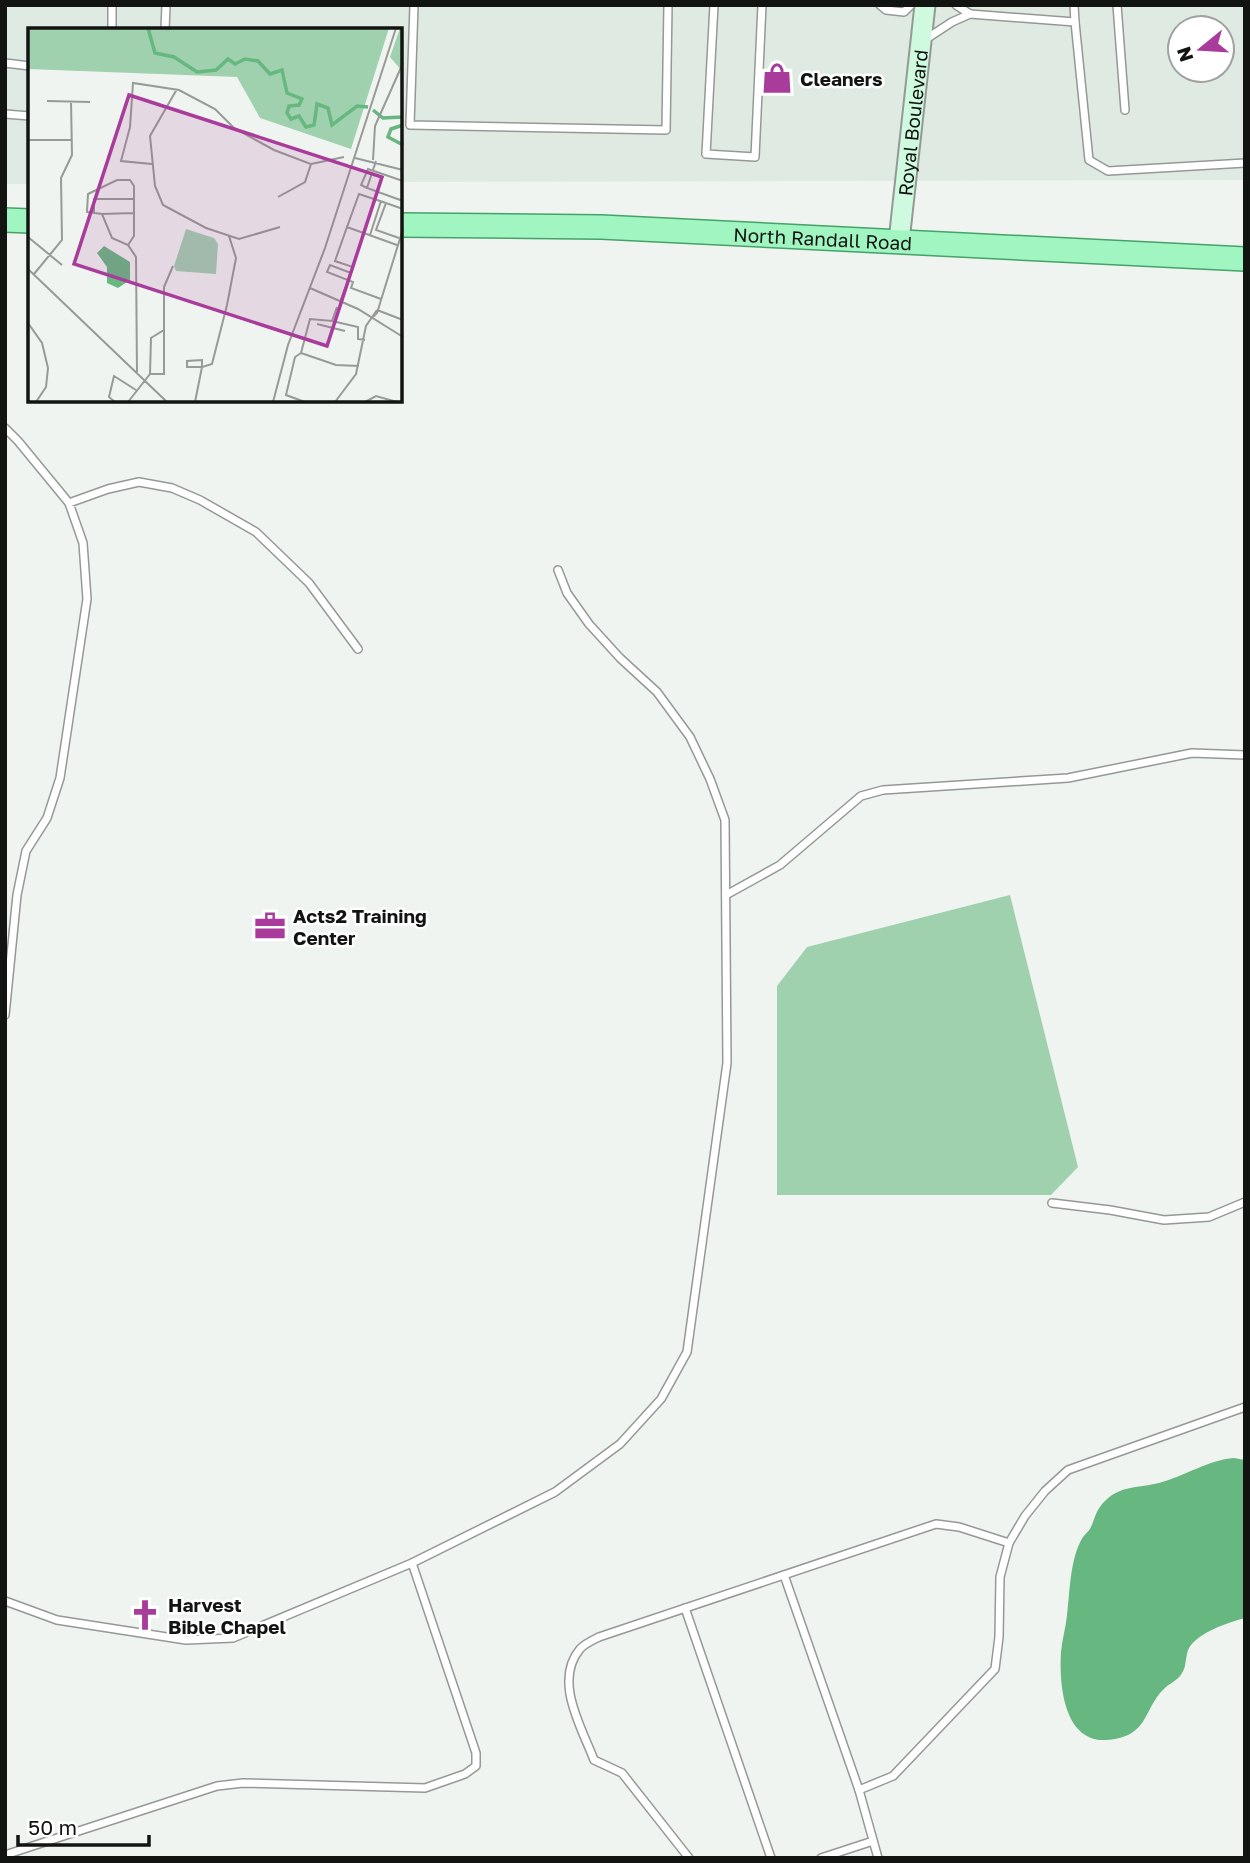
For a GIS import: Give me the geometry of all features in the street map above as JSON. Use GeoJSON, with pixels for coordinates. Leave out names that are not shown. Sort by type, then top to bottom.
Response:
{"type":"FeatureCollection","features":[{"type":"Feature","properties":{"kind":"main road"},"geometry":{"type":"LineString","coordinates":[[5,220],[28,221]]}},
{"type":"Feature","properties":{"kind":"main road","name":"North Randall Road"},"geometry":{"type":"LineString","coordinates":[[402,225],[601,227],[1245,259]]}},
{"type":"Feature","properties":{"kind":"street","name":"Royal Boulevard"},"geometry":{"type":"LineString","coordinates":[[899,241],[920,43],[918,6]]}},
{"type":"Feature","properties":{"kind":"lane"},"geometry":{"type":"LineString","coordinates":[[112,5],[112,28]]}},
{"type":"Feature","properties":{"kind":"lane"},"geometry":{"type":"LineString","coordinates":[[165,28],[166,5]]}},
{"type":"Feature","properties":{"kind":"lane"},"geometry":{"type":"LineString","coordinates":[[410,125],[414,5]]}},
{"type":"Feature","properties":{"kind":"lane"},"geometry":{"type":"LineString","coordinates":[[402,125],[666,130],[668,5]]}},
{"type":"Feature","properties":{"kind":"lane"},"geometry":{"type":"LineString","coordinates":[[714,5],[706,154],[755,157],[762,5]]}},
{"type":"Feature","properties":{"kind":"lane"},"geometry":{"type":"LineString","coordinates":[[880,5],[886,10],[904,12],[918,6]]}},
{"type":"Feature","properties":{"kind":"lane"},"geometry":{"type":"LineString","coordinates":[[957,5],[970,14]]}},
{"type":"Feature","properties":{"kind":"lane"},"geometry":{"type":"LineString","coordinates":[[1074,5],[1089,160],[1108,171],[1245,163]]}},
{"type":"Feature","properties":{"kind":"lane"},"geometry":{"type":"LineString","coordinates":[[1117,5],[1125,110]]}},
{"type":"Feature","properties":{"kind":"lane"},"geometry":{"type":"LineString","coordinates":[[920,43],[946,25],[970,14],[1075,22]]}},
{"type":"Feature","properties":{"kind":"lane"},"geometry":{"type":"LineString","coordinates":[[5,63],[28,66]]}},
{"type":"Feature","properties":{"kind":"lane"},"geometry":{"type":"LineString","coordinates":[[5,114],[28,116]]}},
{"type":"Feature","properties":{"kind":"lane"},"geometry":{"type":"LineString","coordinates":[[5,428],[69,503],[83,543],[87,599],[60,778],[47,818],[26,851],[18,895],[5,1015]]}},
{"type":"Feature","properties":{"kind":"lane"},"geometry":{"type":"LineString","coordinates":[[69,503],[108,489],[139,482],[172,488],[200,500],[256,532],[309,583],[358,649]]}},
{"type":"Feature","properties":{"kind":"lane"},"geometry":{"type":"LineString","coordinates":[[5,1601],[57,1620],[186,1640],[233,1638],[412,1563],[555,1492],[620,1444],[662,1399],[687,1352],[727,1063],[725,820],[710,779],[690,737],[657,692],[620,658],[589,624],[567,593],[558,570]]}},
{"type":"Feature","properties":{"kind":"lane"},"geometry":{"type":"LineString","coordinates":[[726,895],[780,865],[861,796],[883,790],[1068,778],[1192,753],[1245,755]]}},
{"type":"Feature","properties":{"kind":"lane"},"geometry":{"type":"LineString","coordinates":[[1052,1203],[1164,1220],[1209,1217],[1245,1202]]}},
{"type":"Feature","properties":{"kind":"lane"},"geometry":{"type":"LineString","coordinates":[[859,1790],[893,1776],[995,1668],[999,1637],[1000,1577],[1009,1543],[1025,1516],[1045,1491],[1068,1470],[1245,1407]]}},
{"type":"Feature","properties":{"kind":"lane"},"geometry":{"type":"LineString","coordinates":[[689,1858],[622,1773],[594,1760],[570,1696],[569,1672],[580,1649],[599,1637],[936,1524],[959,1527],[1009,1543]]}},
{"type":"Feature","properties":{"kind":"lane"},"geometry":{"type":"LineString","coordinates":[[5,1855],[217,1786],[243,1783],[425,1788],[465,1774],[476,1766],[476,1753],[412,1563]]}},
{"type":"Feature","properties":{"kind":"lane"},"geometry":{"type":"LineString","coordinates":[[784,1575],[859,1790],[878,1858]]}},
{"type":"Feature","properties":{"kind":"lane"},"geometry":{"type":"LineString","coordinates":[[685,1608],[771,1858]]}},
{"type":"Feature","properties":{"kind":"lane"},"geometry":{"type":"LineString","coordinates":[[821,1858],[873,1841]]}},
{"type":"Feature","properties":{"kind":"shaded area"},"geometry":{"type":"Polygon","coordinates":[[[5,5],[1245,5],[1245,180],[402,182],[402,28],[28,28],[28,184],[5,184],[5,5]]]}},
{"type":"Feature","properties":{"kind":"shaded area"},"geometry":{"type":"Polygon","coordinates":[[[1010,895],[1078,1167],[1051,1195],[777,1195],[777,986],[807,947],[1010,895]]]}},
{"type":"Feature","properties":{"kind":"shaded area"},"geometry":{"type":"Polygon","coordinates":[[[1224,1459],[1245,1460],[1245,1618],[1214,1629],[1194,1642],[1189,1648],[1185,1667],[1180,1675],[1158,1695],[1144,1720],[1131,1733],[1121,1738],[1106,1740],[1092,1738],[1072,1721],[1061,1679],[1071,1574],[1083,1537],[1090,1529],[1100,1507],[1117,1492],[1159,1483],[1224,1459]]]}},
{"type":"Feature","properties":{"kind":"place","name":"Cleaners"},"geometry":{"type":"Point","coordinates":[777,78]}},
{"type":"Feature","properties":{"kind":"place","name":"Acts2 Training Center"},"geometry":{"type":"Point","coordinates":[270,926]}},
{"type":"Feature","properties":{"kind":"place","name":"Harvest Bible Chapel"},"geometry":{"type":"Point","coordinates":[145,1615]}}]}
